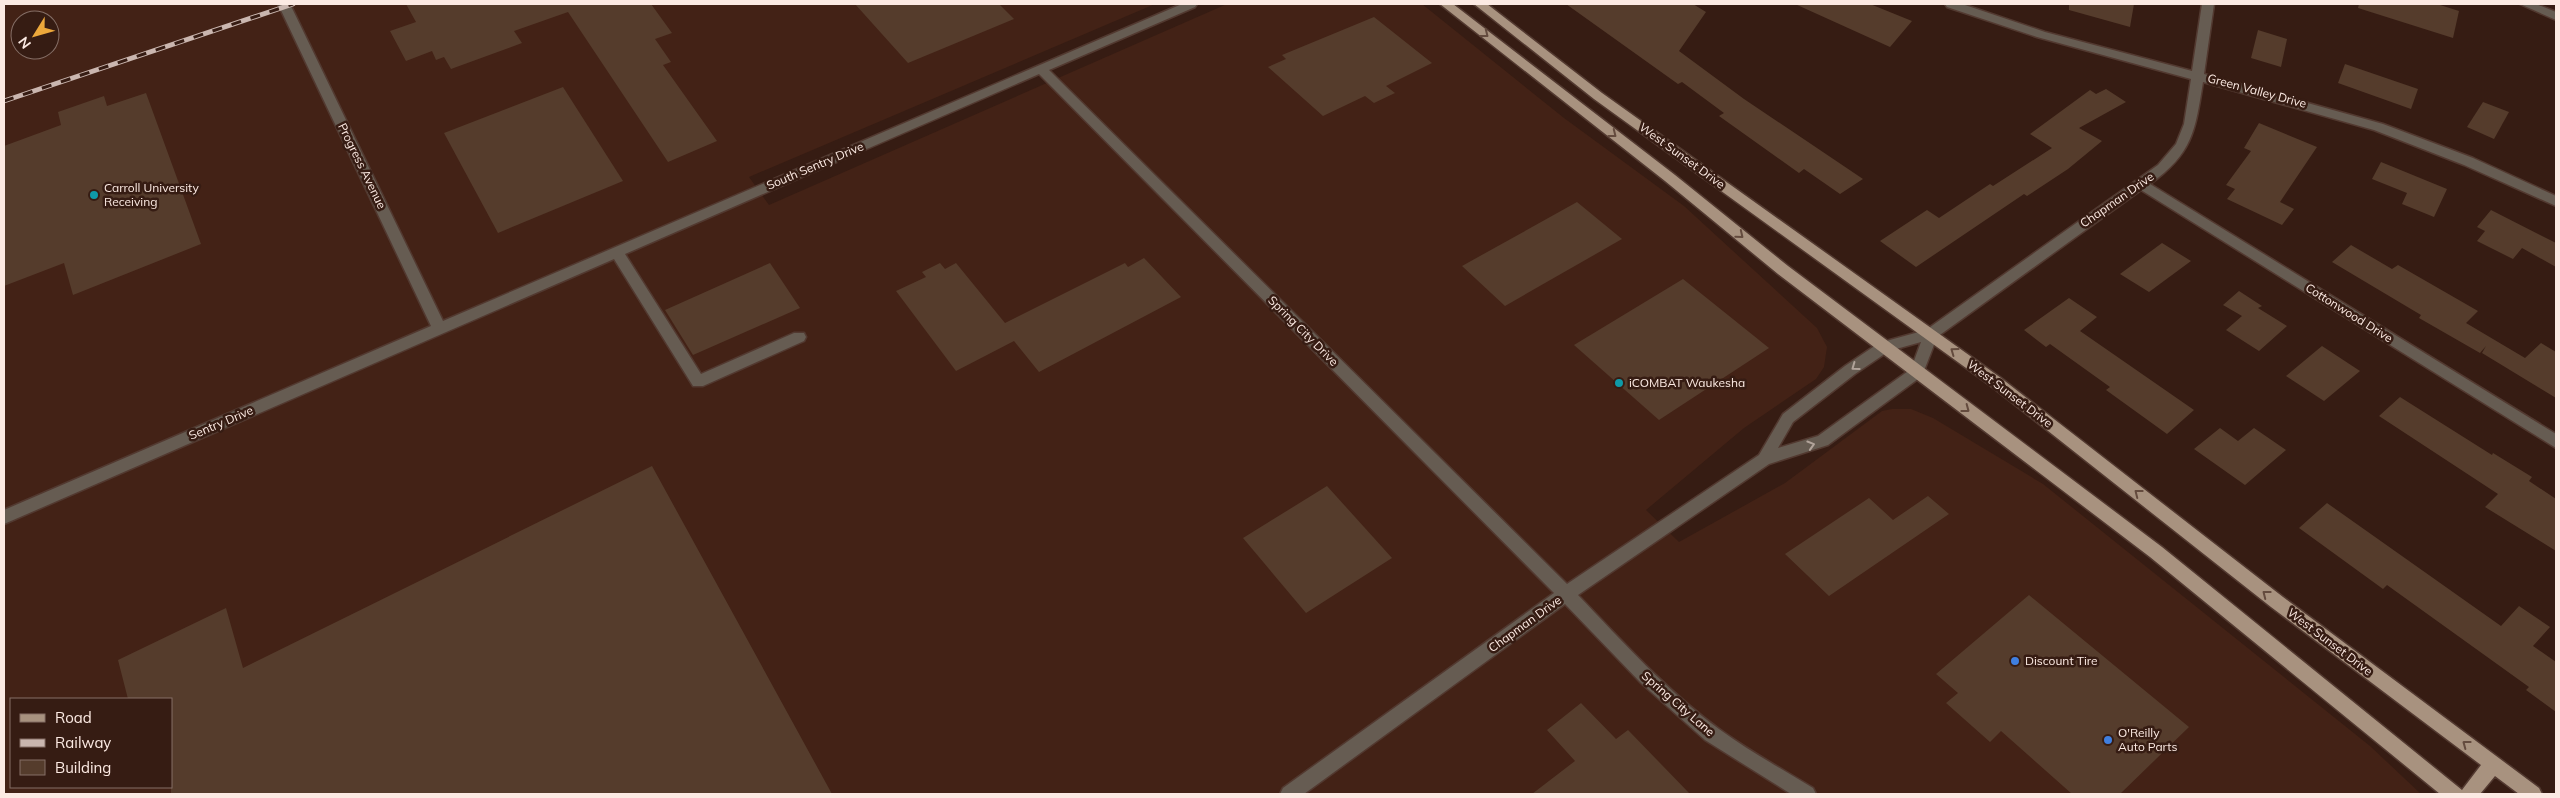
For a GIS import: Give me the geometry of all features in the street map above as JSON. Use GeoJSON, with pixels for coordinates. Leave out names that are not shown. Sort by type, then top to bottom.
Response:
{"type":"FeatureCollection","features":[{"type":"Feature","properties":{"kind":"main road","name":"West Sunset Drive"},"geometry":{"type":"LineString","coordinates":[[1446,4],[1670,178],[1783,270],[2186,575],[2454,794]]}},
{"type":"Feature","properties":{"kind":"main road","name":"West Sunset Drive"},"geometry":{"type":"LineString","coordinates":[[1480,4],[1598,96],[1996,382],[2277,602],[2532,794]]}},
{"type":"Feature","properties":{"kind":"main road"},"geometry":{"type":"LineString","coordinates":[[2470,794],[2493,764]]}},
{"type":"Feature","properties":{"kind":"street","name":"Progress Avenue"},"geometry":{"type":"LineString","coordinates":[[284,4],[439,329]]}},
{"type":"Feature","properties":{"kind":"street","name":"South Sentry Drive"},"geometry":{"type":"LineString","coordinates":[[439,329],[1191,4]]}},
{"type":"Feature","properties":{"kind":"street","name":"Green Valley Drive"},"geometry":{"type":"LineString","coordinates":[[1950,4],[2043,34],[2319,108],[2405,136],[2487,168],[2556,200]]}},
{"type":"Feature","properties":{"kind":"street","name":"Chapman Drive"},"geometry":{"type":"LineString","coordinates":[[1764,458],[1788,418],[1884,347],[1930,334],[2163,168],[2182,146],[2193,111],[2208,4]]}},
{"type":"Feature","properties":{"kind":"street"},"geometry":{"type":"LineString","coordinates":[[2526,4],[2556,16]]}},
{"type":"Feature","properties":{"kind":"street","name":"Spring City Drive"},"geometry":{"type":"LineString","coordinates":[[1041,68],[1566,594]]}},
{"type":"Feature","properties":{"kind":"street","name":"Cottonwood Drive"},"geometry":{"type":"LineString","coordinates":[[2141,184],[2556,442]]}},
{"type":"Feature","properties":{"kind":"street"},"geometry":{"type":"LineString","coordinates":[[617,252],[698,382],[800,338]]}},
{"type":"Feature","properties":{"kind":"street","name":"Sentry Drive"},"geometry":{"type":"LineString","coordinates":[[4,517],[439,329]]}},
{"type":"Feature","properties":{"kind":"street"},"geometry":{"type":"LineString","coordinates":[[1917,372],[1930,334]]}},
{"type":"Feature","properties":{"kind":"street","name":"Chapman Drive"},"geometry":{"type":"LineString","coordinates":[[1289,794],[1566,594],[1764,458],[1823,441],[1917,372]]}},
{"type":"Feature","properties":{"kind":"street","name":"Spring City Lane"},"geometry":{"type":"LineString","coordinates":[[1566,594],[1637,669],[1700,725],[1740,754],[1807,794]]}},
{"type":"Feature","properties":{"kind":"shaded area"},"geometry":{"type":"Polygon","coordinates":[[[4,4],[1155,4],[749,177],[769,205],[1227,4],[1422,4],[1564,118],[1684,206],[1817,328],[1827,347],[1824,367],[1816,379],[1744,428],[1646,510],[1679,542],[1785,483],[1882,411],[1911,409],[1933,418],[2043,484],[2370,746],[2421,794],[4,794],[4,4]]]}},
{"type":"Feature","properties":{"kind":"building"},"geometry":{"type":"Polygon","coordinates":[[[406,4],[651,4],[672,33],[655,39],[671,62],[663,65],[717,141],[668,162],[568,12],[514,31],[522,43],[451,69],[444,57],[436,60],[432,51],[406,61],[390,31],[416,22],[406,4]]]}},
{"type":"Feature","properties":{"kind":"building"},"geometry":{"type":"Polygon","coordinates":[[[855,4],[999,4],[1014,19],[908,63],[855,4]]]}},
{"type":"Feature","properties":{"kind":"building"},"geometry":{"type":"Polygon","coordinates":[[[1566,4],[1693,4],[1706,12],[1679,51],[1744,99],[1863,179],[1840,194],[1804,169],[1799,173],[1719,116],[1724,113],[1682,82],[1678,84],[1566,4]]]}},
{"type":"Feature","properties":{"kind":"building"},"geometry":{"type":"Polygon","coordinates":[[[1795,4],[1870,4],[1912,21],[1890,47],[1795,4]]]}},
{"type":"Feature","properties":{"kind":"building"},"geometry":{"type":"Polygon","coordinates":[[[2069,4],[2134,4],[2130,27],[2069,10],[2069,4]]]}},
{"type":"Feature","properties":{"kind":"building"},"geometry":{"type":"Polygon","coordinates":[[[2359,4],[2437,4],[2459,11],[2453,38],[2358,8],[2359,4]]]}},
{"type":"Feature","properties":{"kind":"building"},"geometry":{"type":"Polygon","coordinates":[[[1374,17],[1432,63],[1386,86],[1395,93],[1374,103],[1365,96],[1323,116],[1268,67],[1286,59],[1282,55],[1374,17]]]}},
{"type":"Feature","properties":{"kind":"building"},"geometry":{"type":"Polygon","coordinates":[[[2258,30],[2287,39],[2281,67],[2251,58],[2258,30]]]}},
{"type":"Feature","properties":{"kind":"building"},"geometry":{"type":"Polygon","coordinates":[[[2345,64],[2418,89],[2411,109],[2338,83],[2345,64]]]}},
{"type":"Feature","properties":{"kind":"building"},"geometry":{"type":"Polygon","coordinates":[[[563,87],[623,181],[498,233],[444,133],[563,87]]]}},
{"type":"Feature","properties":{"kind":"building"},"geometry":{"type":"Polygon","coordinates":[[[2106,89],[2126,102],[2079,128],[2102,141],[2068,169],[2027,196],[2024,194],[1916,267],[1880,241],[1927,210],[1939,218],[1990,184],[1993,186],[2052,148],[2030,134],[2090,90],[2096,94],[2106,89]]]}},
{"type":"Feature","properties":{"kind":"building","name":"Carroll University Receiving"},"geometry":{"type":"Polygon","coordinates":[[[146,93],[201,244],[73,295],[64,263],[4,286],[4,146],[61,125],[58,112],[104,96],[107,106],[146,93]]]}},
{"type":"Feature","properties":{"kind":"building"},"geometry":{"type":"Polygon","coordinates":[[[2483,102],[2509,112],[2494,139],[2467,127],[2483,102]]]}},
{"type":"Feature","properties":{"kind":"building"},"geometry":{"type":"Polygon","coordinates":[[[2259,123],[2317,147],[2280,202],[2294,209],[2282,225],[2227,199],[2235,189],[2226,185],[2251,151],[2244,148],[2259,123]]]}},
{"type":"Feature","properties":{"kind":"building"},"geometry":{"type":"Polygon","coordinates":[[[2381,162],[2447,189],[2434,217],[2402,204],[2407,193],[2372,179],[2381,162]]]}},
{"type":"Feature","properties":{"kind":"building"},"geometry":{"type":"Polygon","coordinates":[[[1577,202],[1622,239],[1505,306],[1462,266],[1577,202]]]}},
{"type":"Feature","properties":{"kind":"building"},"geometry":{"type":"Polygon","coordinates":[[[2491,210],[2556,243],[2556,267],[2522,248],[2513,259],[2477,241],[2485,231],[2477,227],[2491,210]]]}},
{"type":"Feature","properties":{"kind":"building"},"geometry":{"type":"Polygon","coordinates":[[[2162,243],[2191,261],[2149,292],[2120,274],[2162,243]]]}},
{"type":"Feature","properties":{"kind":"building"},"geometry":{"type":"Polygon","coordinates":[[[2351,245],[2392,269],[2398,265],[2478,311],[2466,323],[2525,358],[2541,343],[2556,352],[2556,398],[2482,353],[2486,346],[2480,353],[2419,318],[2421,315],[2332,262],[2351,245]]]}},
{"type":"Feature","properties":{"kind":"building"},"geometry":{"type":"Polygon","coordinates":[[[1144,258],[1181,297],[1039,372],[1014,341],[956,371],[896,291],[926,277],[922,272],[940,263],[945,269],[956,263],[1005,323],[1125,263],[1128,267],[1144,258]]]}},
{"type":"Feature","properties":{"kind":"building"},"geometry":{"type":"Polygon","coordinates":[[[770,263],[800,308],[693,355],[665,310],[770,263]]]}},
{"type":"Feature","properties":{"kind":"building"},"geometry":{"type":"Polygon","coordinates":[[[1683,279],[1769,348],[1659,420],[1574,345],[1683,279]]]}},
{"type":"Feature","properties":{"kind":"building"},"geometry":{"type":"Polygon","coordinates":[[[2239,291],[2262,306],[2258,308],[2287,326],[2259,351],[2226,330],[2242,316],[2223,305],[2239,291]]]}},
{"type":"Feature","properties":{"kind":"building"},"geometry":{"type":"Polygon","coordinates":[[[2069,298],[2097,317],[2080,331],[2194,410],[2167,434],[2106,390],[2110,387],[2050,344],[2046,347],[2024,330],[2069,298]]]}},
{"type":"Feature","properties":{"kind":"building"},"geometry":{"type":"Polygon","coordinates":[[[2322,346],[2360,371],[2324,401],[2286,376],[2322,346]]]}},
{"type":"Feature","properties":{"kind":"building"},"geometry":{"type":"Polygon","coordinates":[[[2400,397],[2492,455],[2493,453],[2532,477],[2529,481],[2556,499],[2556,551],[2485,507],[2498,494],[2379,416],[2400,397]]]}},
{"type":"Feature","properties":{"kind":"building"},"geometry":{"type":"Polygon","coordinates":[[[2220,428],[2238,441],[2254,428],[2286,450],[2245,485],[2194,449],[2220,428]]]}},
{"type":"Feature","properties":{"kind":"building"},"geometry":{"type":"Polygon","coordinates":[[[652,466],[832,794],[171,794],[172,698],[128,698],[118,660],[226,608],[243,668],[652,466]]]}},
{"type":"Feature","properties":{"kind":"building"},"geometry":{"type":"Polygon","coordinates":[[[1327,486],[1392,558],[1306,613],[1243,538],[1327,486]]]}},
{"type":"Feature","properties":{"kind":"building"},"geometry":{"type":"Polygon","coordinates":[[[1928,496],[1949,514],[1829,596],[1785,554],[1869,498],[1893,520],[1928,496]]]}},
{"type":"Feature","properties":{"kind":"building"},"geometry":{"type":"Polygon","coordinates":[[[2327,503],[2501,626],[2519,606],[2550,627],[2533,646],[2556,662],[2556,712],[2526,690],[2529,687],[2387,585],[2383,589],[2299,528],[2327,503]]]}},
{"type":"Feature","properties":{"kind":"building"},"geometry":{"type":"Polygon","coordinates":[[[2029,595],[2189,727],[2120,794],[2072,794],[2001,731],[1990,742],[1946,703],[1958,693],[1936,674],[2029,595]]]}},
{"type":"Feature","properties":{"kind":"building"},"geometry":{"type":"Polygon","coordinates":[[[1581,703],[1616,739],[1628,730],[1690,794],[1532,794],[1575,761],[1547,730],[1581,703]]]}},
{"type":"Feature","properties":{"kind":"railway"},"geometry":{"type":"LineString","coordinates":[[4,101],[293,4]]}},
{"type":"Feature","properties":{"kind":"place","name":"Carroll University Receiving"},"geometry":{"type":"Point","coordinates":[94,195]}},
{"type":"Feature","properties":{"kind":"place","name":"iCOMBAT Waukesha"},"geometry":{"type":"Point","coordinates":[1619,383]}},
{"type":"Feature","properties":{"kind":"place","name":"Discount Tire"},"geometry":{"type":"Point","coordinates":[2015,661]}},
{"type":"Feature","properties":{"kind":"place","name":"O'Reilly Auto Parts"},"geometry":{"type":"Point","coordinates":[2108,740]}}]}
